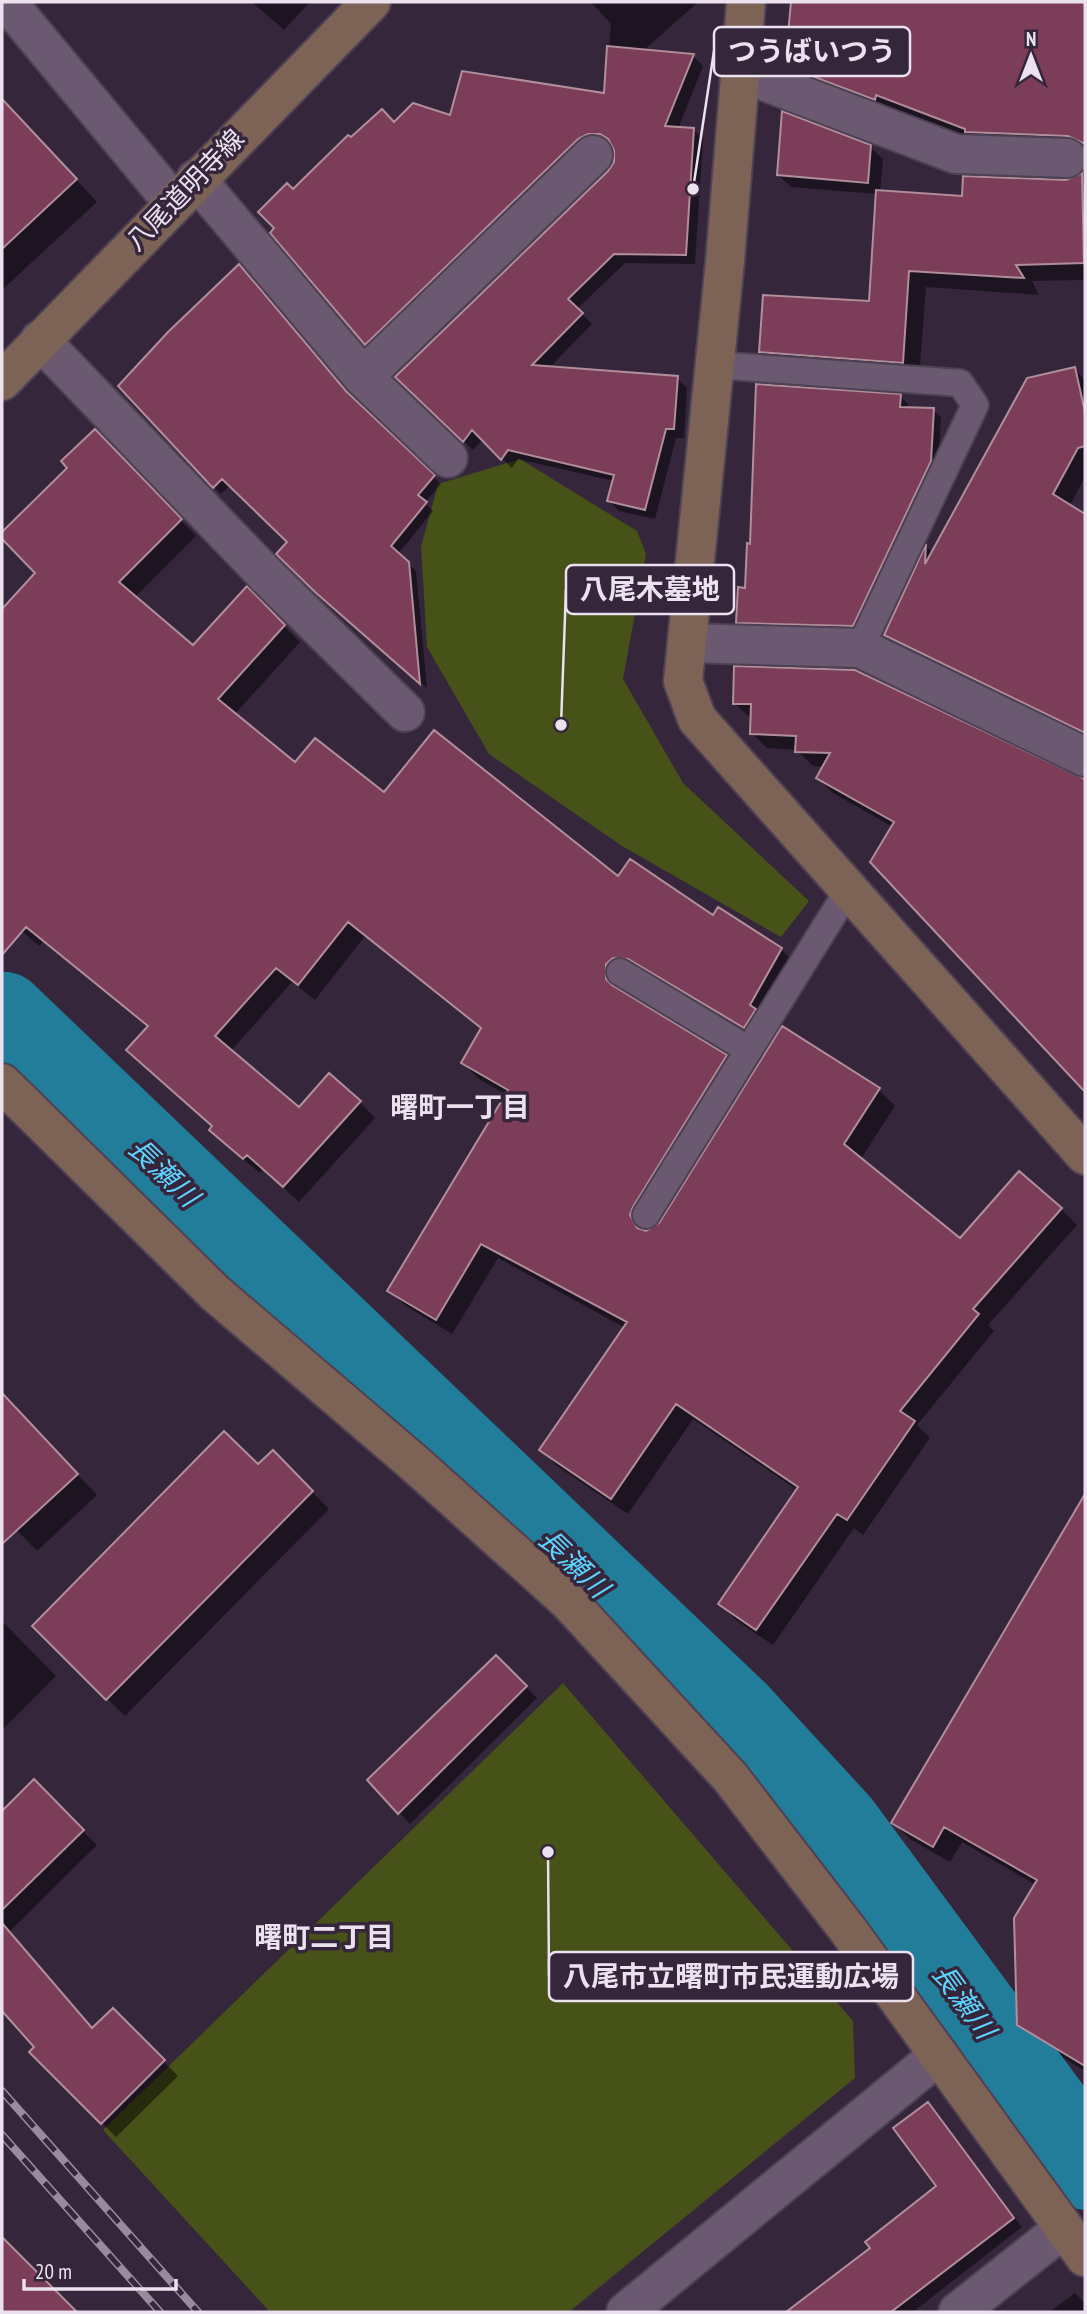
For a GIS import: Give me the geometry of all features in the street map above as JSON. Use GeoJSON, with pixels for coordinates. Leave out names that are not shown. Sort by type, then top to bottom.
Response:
{"type":"FeatureCollection","features":[{"type":"Feature","properties":{"kind":"street"},"geometry":{"type":"LineString","coordinates":[[7,2],[363,377],[448,458]]}},
{"type":"Feature","properties":{"kind":"street","name":"八尾道明寺線"},"geometry":{"type":"LineString","coordinates":[[2,381],[184,190],[371,2]]}},
{"type":"Feature","properties":{"kind":"street"},"geometry":{"type":"LineString","coordinates":[[746,2],[715,365],[684,681],[697,719],[1085,1155]]}},
{"type":"Feature","properties":{"kind":"street"},"geometry":{"type":"LineString","coordinates":[[740,72],[956,154],[1067,158]]}},
{"type":"Feature","properties":{"kind":"street"},"geometry":{"type":"LineString","coordinates":[[363,377],[593,155]]}},
{"type":"Feature","properties":{"kind":"street"},"geometry":{"type":"LineString","coordinates":[[40,340],[267,576],[405,712]]}},
{"type":"Feature","properties":{"kind":"street"},"geometry":{"type":"LineString","coordinates":[[687,643],[860,648],[1085,757]]}},
{"type":"Feature","properties":{"kind":"street"},"geometry":{"type":"LineString","coordinates":[[2,1083],[215,1293],[414,1463],[567,1600],[730,1777],[939,2055],[1075,2242],[958,2312]]}},
{"type":"Feature","properties":{"kind":"street"},"geometry":{"type":"LineString","coordinates":[[626,2312],[939,2055]]}},
{"type":"Feature","properties":{"kind":"lane"},"geometry":{"type":"LineString","coordinates":[[715,365],[960,383],[975,405],[860,648]]}},
{"type":"Feature","properties":{"kind":"lane"},"geometry":{"type":"LineString","coordinates":[[646,1215],[849,889]]}},
{"type":"Feature","properties":{"kind":"lane"},"geometry":{"type":"LineString","coordinates":[[621,972],[748,1050]]}},
{"type":"Feature","properties":{"kind":"green space"},"geometry":{"type":"Polygon","coordinates":[[[520,459],[637,531],[646,554],[623,679],[683,783],[809,901],[781,937],[622,846],[489,754],[427,647],[421,547],[438,484],[520,459]]]}},
{"type":"Feature","properties":{"kind":"green space"},"geometry":{"type":"Polygon","coordinates":[[[563,1683],[853,2021],[855,2078],[569,2312],[270,2312],[103,2130],[563,1683]]]}},
{"type":"Feature","properties":{"kind":"building"},"geometry":{"type":"Polygon","coordinates":[[[791,2],[1085,2],[1085,144],[1068,136],[965,132],[965,129],[876,95],[875,100],[785,66],[791,2]]]}},
{"type":"Feature","properties":{"kind":"building"},"geometry":{"type":"Polygon","coordinates":[[[607,46],[694,54],[665,126],[694,128],[686,255],[614,254],[568,299],[583,313],[532,365],[678,376],[674,429],[666,429],[645,510],[607,501],[614,475],[508,450],[501,460],[472,430],[463,442],[395,377],[608,171],[614,162],[614,150],[608,139],[600,134],[588,134],[578,139],[365,345],[270,233],[274,228],[258,212],[287,183],[293,189],[348,135],[351,137],[382,109],[394,122],[413,103],[450,115],[462,71],[604,93],[607,46]]]}},
{"type":"Feature","properties":{"kind":"building"},"geometry":{"type":"Polygon","coordinates":[[[2,99],[77,179],[2,249],[2,99]]]}},
{"type":"Feature","properties":{"kind":"building"},"geometry":{"type":"Polygon","coordinates":[[[782,111],[871,145],[868,183],[777,175],[782,111]]]}},
{"type":"Feature","properties":{"kind":"building"},"geometry":{"type":"Polygon","coordinates":[[[1082,173],[1084,263],[1016,265],[1024,278],[909,271],[903,363],[759,352],[763,295],[869,301],[876,190],[962,196],[963,176],[1066,180],[1082,173]]]}},
{"type":"Feature","properties":{"kind":"building"},"geometry":{"type":"Polygon","coordinates":[[[239,264],[346,391],[435,475],[418,495],[427,502],[391,546],[409,562],[420,684],[276,554],[287,542],[222,479],[213,488],[118,386],[168,332],[239,264]]]}},
{"type":"Feature","properties":{"kind":"building"},"geometry":{"type":"Polygon","coordinates":[[[1075,367],[1085,412],[1085,446],[1078,448],[1053,494],[1085,514],[1085,733],[884,635],[926,544],[925,564],[1027,378],[1075,367]]]}},
{"type":"Feature","properties":{"kind":"building"},"geometry":{"type":"Polygon","coordinates":[[[756,384],[901,394],[900,407],[934,408],[931,461],[853,626],[736,623],[738,587],[745,588],[747,543],[750,544],[756,384]]]}},
{"type":"Feature","properties":{"kind":"building"},"geometry":{"type":"Polygon","coordinates":[[[95,429],[182,519],[119,582],[193,645],[247,586],[285,625],[218,699],[295,762],[315,738],[384,792],[434,730],[618,876],[630,859],[713,915],[718,907],[782,948],[750,1005],[756,1009],[744,1028],[628,959],[613,958],[606,964],[606,979],[612,985],[727,1055],[633,1207],[630,1215],[637,1228],[646,1231],[659,1223],[782,1026],[880,1088],[844,1144],[960,1238],[1019,1171],[1062,1208],[973,1309],[979,1314],[900,1411],[915,1421],[847,1520],[837,1514],[756,1630],[718,1604],[798,1487],[676,1404],[611,1499],[539,1450],[627,1322],[481,1244],[436,1320],[387,1291],[508,1090],[461,1063],[481,1028],[348,922],[298,985],[276,968],[215,1036],[299,1107],[329,1073],[361,1101],[283,1187],[247,1155],[243,1159],[209,1130],[212,1126],[126,1050],[148,1026],[26,927],[2,955],[2,609],[35,573],[2,539],[2,532],[67,468],[61,461],[95,429]]]}},
{"type":"Feature","properties":{"kind":"building"},"geometry":{"type":"Polygon","coordinates":[[[734,666],[855,670],[1085,779],[1085,1092],[870,862],[894,822],[816,778],[830,753],[795,752],[796,736],[750,734],[751,704],[733,704],[734,666]]]}},
{"type":"Feature","properties":{"kind":"building"},"geometry":{"type":"Polygon","coordinates":[[[2,1393],[78,1474],[2,1544],[2,1393]]]}},
{"type":"Feature","properties":{"kind":"building"},"geometry":{"type":"Polygon","coordinates":[[[224,1431],[258,1464],[273,1450],[313,1491],[106,1700],[32,1626],[224,1431]]]}},
{"type":"Feature","properties":{"kind":"building"},"geometry":{"type":"Polygon","coordinates":[[[1085,1494],[1085,2066],[1017,2025],[1014,1918],[1037,1880],[944,1827],[933,1847],[891,1823],[1085,1494]]]}},
{"type":"Feature","properties":{"kind":"building"},"geometry":{"type":"Polygon","coordinates":[[[496,1655],[527,1686],[398,1814],[367,1780],[496,1655]]]}},
{"type":"Feature","properties":{"kind":"building"},"geometry":{"type":"Polygon","coordinates":[[[34,1779],[84,1830],[2,1910],[2,1811],[34,1779]]]}},
{"type":"Feature","properties":{"kind":"building"},"geometry":{"type":"Polygon","coordinates":[[[2,1923],[92,2028],[113,2008],[165,2060],[101,2124],[29,2052],[34,2047],[2,2011],[2,1923]]]}},
{"type":"Feature","properties":{"kind":"building"},"geometry":{"type":"Polygon","coordinates":[[[928,2102],[1014,2218],[891,2312],[786,2312],[870,2248],[865,2242],[936,2186],[893,2128],[928,2102]]]}},
{"type":"Feature","properties":{"kind":"building"},"geometry":{"type":"Polygon","coordinates":[[[2,2237],[77,2312],[2,2312],[2,2237]]]}},
{"type":"Feature","properties":{"kind":"waterway","name":"長瀬川"},"geometry":{"type":"LineString","coordinates":[[2,1017],[735,1717],[836,1827],[1085,2164]]}},
{"type":"Feature","properties":{"kind":"railway"},"geometry":{"type":"LineString","coordinates":[[2,2091],[198,2312]]}},
{"type":"Feature","properties":{"kind":"railway"},"geometry":{"type":"LineString","coordinates":[[2,2135],[160,2312]]}},
{"type":"Feature","properties":{"kind":"place","name":"つうばいつう"},"geometry":{"type":"Point","coordinates":[693,189]}},
{"type":"Feature","properties":{"kind":"place","name":"八尾木墓地"},"geometry":{"type":"Point","coordinates":[561,725]}},
{"type":"Feature","properties":{"kind":"place","name":"八尾市立曙町市民運動広場"},"geometry":{"type":"Point","coordinates":[548,1852]}},
{"type":"Feature","properties":{"kind":"district","name":"曙町一丁目"},"geometry":{"type":"Point","coordinates":[460,1107]}},
{"type":"Feature","properties":{"kind":"district","name":"曙町二丁目"},"geometry":{"type":"Point","coordinates":[324,1937]}}]}
